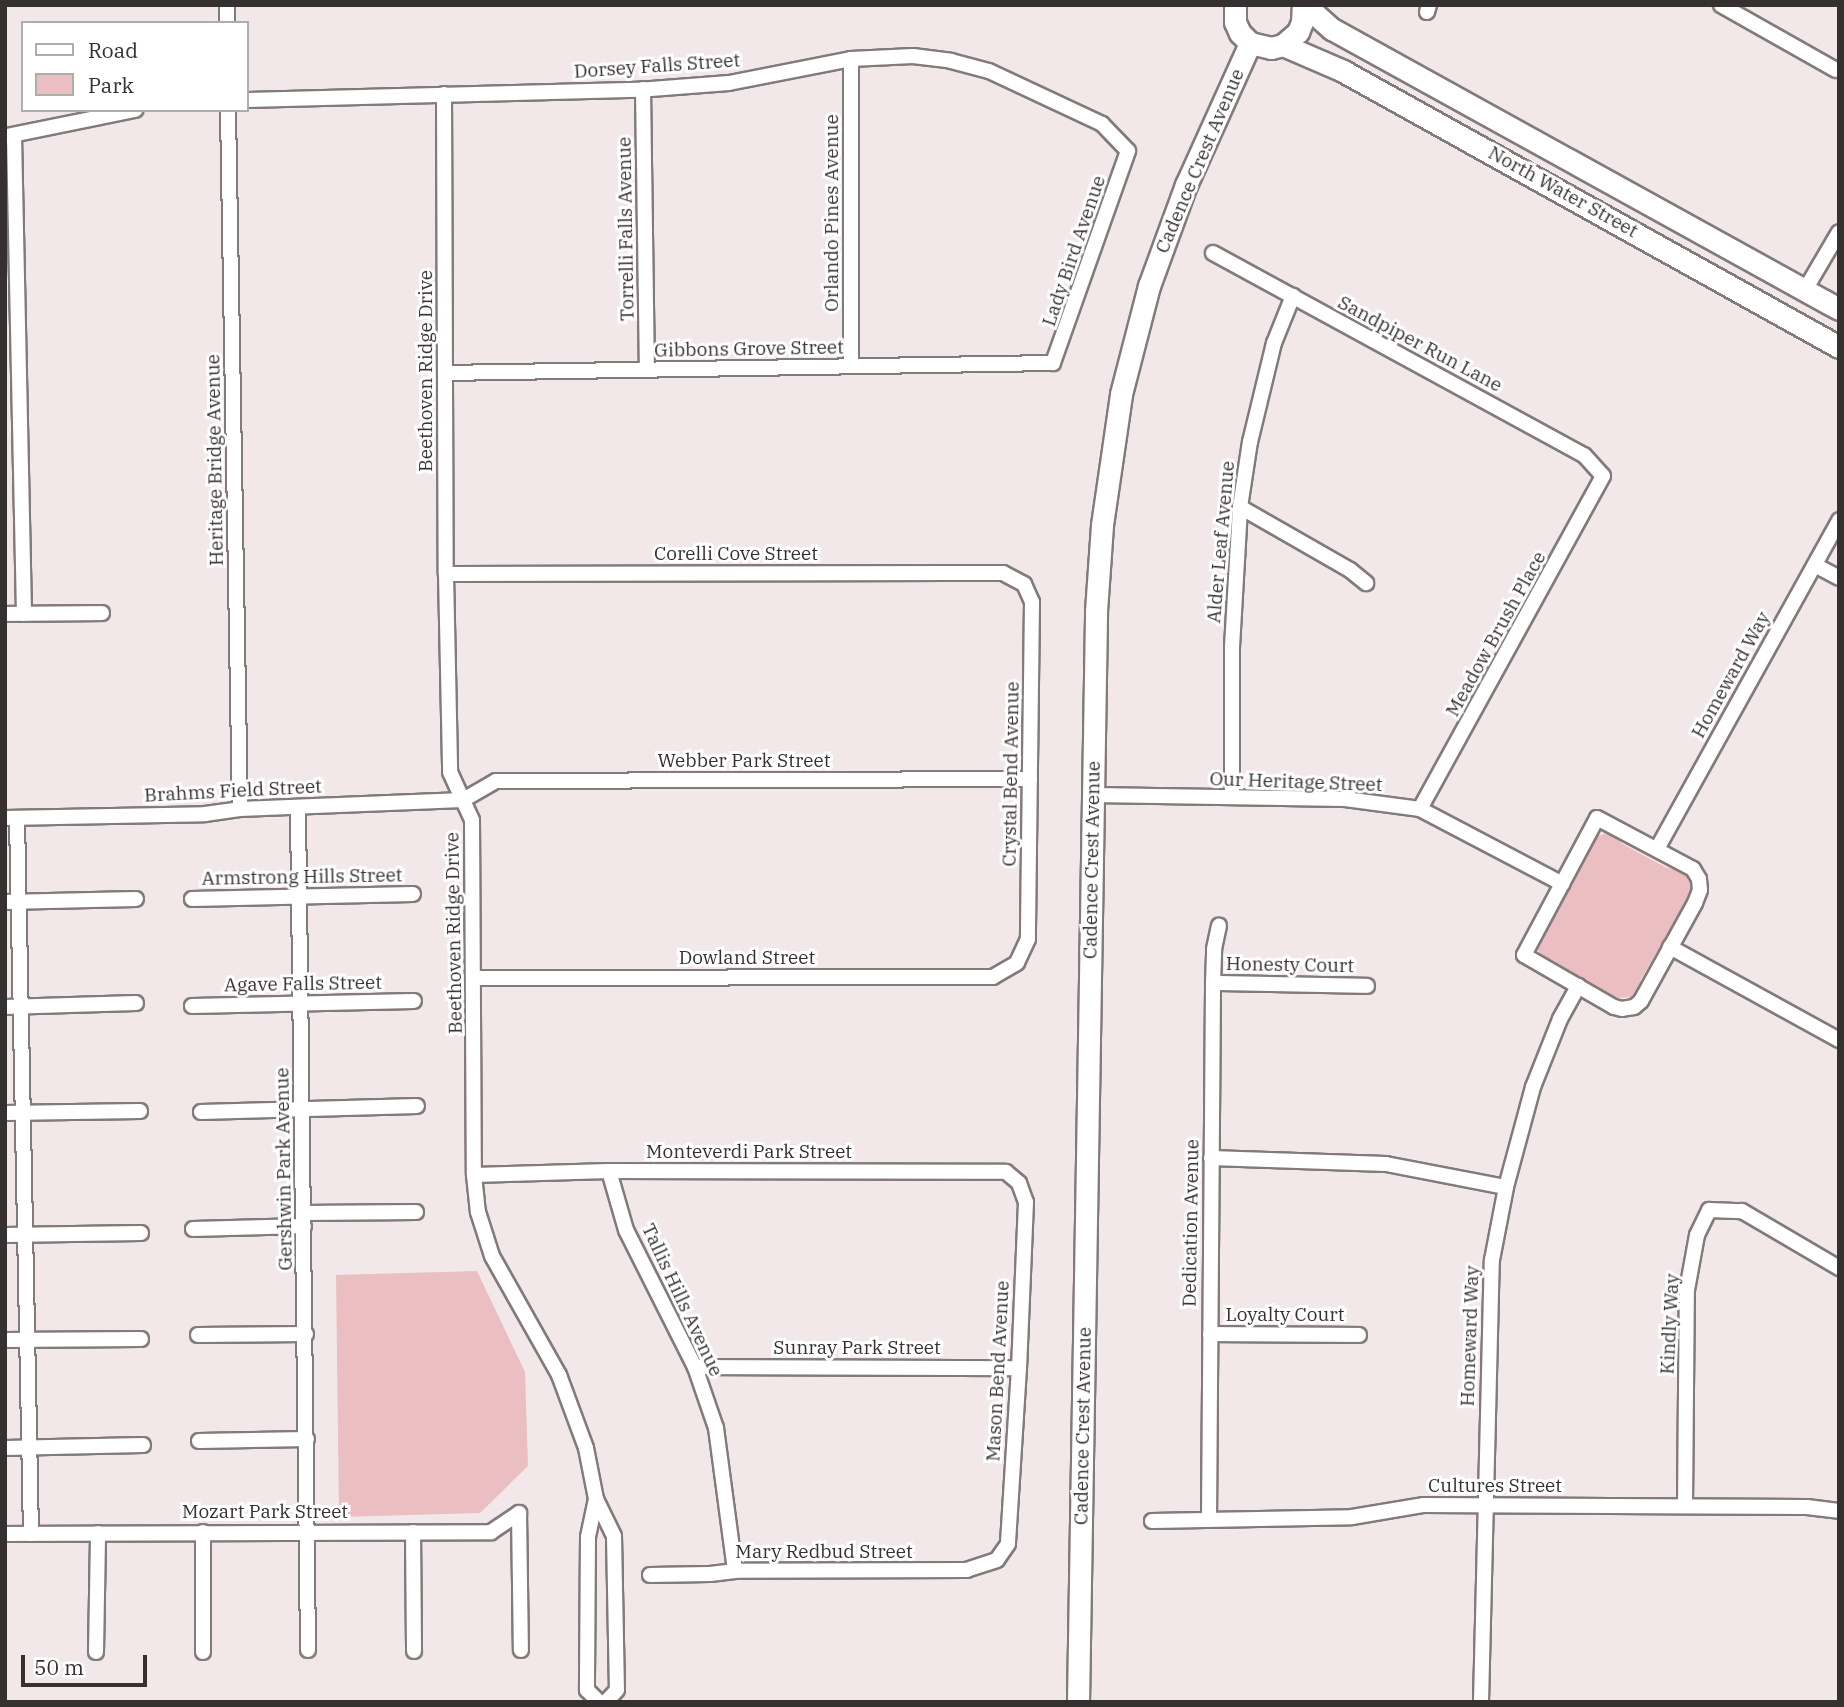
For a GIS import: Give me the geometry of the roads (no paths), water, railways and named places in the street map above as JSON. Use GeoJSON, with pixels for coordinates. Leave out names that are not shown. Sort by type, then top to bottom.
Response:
{"type":"FeatureCollection","features":[{"type":"Feature","properties":{"kind":"street"},"geometry":{"type":"LineString","coordinates":[[1235,5],[1235,22],[1240,33],[1250,43],[1271,48],[1283,45],[1298,32],[1304,5]]}},
{"type":"Feature","properties":{"kind":"street","name":"North Water Street"},"geometry":{"type":"LineString","coordinates":[[1304,5],[1341,35],[1839,309]]}},
{"type":"Feature","properties":{"kind":"street"},"geometry":{"type":"LineString","coordinates":[[1721,5],[1838,68]]}},
{"type":"Feature","properties":{"kind":"street","name":"Cadence Crest Avenue"},"geometry":{"type":"LineString","coordinates":[[1079,1702],[1098,566],[1108,468],[1121,394],[1161,248],[1199,152],[1250,43]]}},
{"type":"Feature","properties":{"kind":"street","name":"North Water Street"},"geometry":{"type":"LineString","coordinates":[[1283,45],[1354,77],[1839,347]]}},
{"type":"Feature","properties":{"kind":"street","name":"Dorsey Falls Street"},"geometry":{"type":"LineString","coordinates":[[248,100],[643,89],[729,83],[851,59],[913,56],[951,61],[989,71],[1102,124],[1128,151]]}},
{"type":"Feature","properties":{"kind":"street","name":"Orlando Pines Avenue"},"geometry":{"type":"LineString","coordinates":[[851,59],[851,366]]}},
{"type":"Feature","properties":{"kind":"street","name":"Torrelli Falls Avenue"},"geometry":{"type":"LineString","coordinates":[[643,89],[647,369]]}},
{"type":"Feature","properties":{"kind":"street","name":"Beethoven Ridge Drive"},"geometry":{"type":"LineString","coordinates":[[444,94],[446,574],[450,772],[472,820],[474,1175],[478,1212],[492,1255],[559,1375],[586,1448],[596,1499],[614,1536],[617,1576],[617,1690],[606,1702]]}},
{"type":"Feature","properties":{"kind":"street"},"geometry":{"type":"LineString","coordinates":[[24,614],[10,136],[125,112]]}},
{"type":"Feature","properties":{"kind":"street","name":"Heritage Bridge Avenue"},"geometry":{"type":"LineString","coordinates":[[228,112],[240,809]]}},
{"type":"Feature","properties":{"kind":"street","name":"Lady Bird Avenue"},"geometry":{"type":"LineString","coordinates":[[1053,363],[1128,151]]}},
{"type":"Feature","properties":{"kind":"street"},"geometry":{"type":"LineString","coordinates":[[1805,290],[1839,232]]}},
{"type":"Feature","properties":{"kind":"street","name":"Sandpiper Run Lane"},"geometry":{"type":"LineString","coordinates":[[1213,253],[1584,455],[1603,476]]}},
{"type":"Feature","properties":{"kind":"street","name":"Alder Leaf Avenue"},"geometry":{"type":"LineString","coordinates":[[1232,797],[1232,647],[1240,507],[1250,442],[1274,343],[1293,296]]}},
{"type":"Feature","properties":{"kind":"street","name":"Gibbons Grove Street"},"geometry":{"type":"LineString","coordinates":[[445,373],[1053,363]]}},
{"type":"Feature","properties":{"kind":"street","name":"Meadow Brush Place"},"geometry":{"type":"LineString","coordinates":[[1420,809],[1603,476]]}},
{"type":"Feature","properties":{"kind":"street"},"geometry":{"type":"LineString","coordinates":[[1240,507],[1350,570],[1366,583]]}},
{"type":"Feature","properties":{"kind":"street","name":"Homeward Way"},"geometry":{"type":"LineString","coordinates":[[1657,849],[1839,520]]}},
{"type":"Feature","properties":{"kind":"street"},"geometry":{"type":"LineString","coordinates":[[1815,565],[1839,578]]}},
{"type":"Feature","properties":{"kind":"street","name":"Corelli Cove Street"},"geometry":{"type":"LineString","coordinates":[[446,574],[1003,572],[1024,584]]}},
{"type":"Feature","properties":{"kind":"street","name":"Crystal Bend Avenue"},"geometry":{"type":"LineString","coordinates":[[1017,963],[1028,939],[1032,601],[1024,584]]}},
{"type":"Feature","properties":{"kind":"street"},"geometry":{"type":"LineString","coordinates":[[5,614],[102,613]]}},
{"type":"Feature","properties":{"kind":"street","name":"Webber Park Street"},"geometry":{"type":"LineString","coordinates":[[463,800],[496,781],[1030,779]]}},
{"type":"Feature","properties":{"kind":"street","name":"Our Heritage Street"},"geometry":{"type":"LineString","coordinates":[[1093,795],[1345,799],[1420,809],[1563,884]]}},
{"type":"Feature","properties":{"kind":"street","name":"Brahms Field Street"},"geometry":{"type":"LineString","coordinates":[[11,818],[205,814],[240,809],[463,800]]}},
{"type":"Feature","properties":{"kind":"street","name":"Gershwin Park Avenue"},"geometry":{"type":"LineString","coordinates":[[298,807],[309,1531],[308,1650]]}},
{"type":"Feature","properties":{"kind":"street"},"geometry":{"type":"LineString","coordinates":[[11,818],[12,902],[20,1007],[23,1112],[31,1534]]}},
{"type":"Feature","properties":{"kind":"street"},"geometry":{"type":"LineString","coordinates":[[1597,818],[1657,849],[1693,869],[1699,878],[1700,890],[1641,1000],[1634,1007],[1614,1007],[1524,955],[1597,818]]}},
{"type":"Feature","properties":{"kind":"street","name":"Armstrong Hills Street"},"geometry":{"type":"LineString","coordinates":[[192,899],[413,894]]}},
{"type":"Feature","properties":{"kind":"street"},"geometry":{"type":"LineString","coordinates":[[12,902],[136,899]]}},
{"type":"Feature","properties":{"kind":"street","name":"Dedication Avenue"},"geometry":{"type":"LineString","coordinates":[[1209,1520],[1213,983],[1214,949],[1219,926]]}},
{"type":"Feature","properties":{"kind":"street"},"geometry":{"type":"LineString","coordinates":[[1670,947],[1839,1040]]}},
{"type":"Feature","properties":{"kind":"street","name":"Dowland Street"},"geometry":{"type":"LineString","coordinates":[[474,978],[993,976],[1017,963]]}},
{"type":"Feature","properties":{"kind":"street","name":"Honesty Court"},"geometry":{"type":"LineString","coordinates":[[1213,983],[1367,986]]}},
{"type":"Feature","properties":{"kind":"street","name":"Homeward Way"},"geometry":{"type":"LineString","coordinates":[[1481,1702],[1492,1260],[1506,1188],[1533,1087],[1560,1019],[1578,986]]}},
{"type":"Feature","properties":{"kind":"street","name":"Agave Falls Street"},"geometry":{"type":"LineString","coordinates":[[191,1006],[414,1001]]}},
{"type":"Feature","properties":{"kind":"street"},"geometry":{"type":"LineString","coordinates":[[5,1007],[136,1003]]}},
{"type":"Feature","properties":{"kind":"street"},"geometry":{"type":"LineString","coordinates":[[201,1112],[417,1106]]}},
{"type":"Feature","properties":{"kind":"street"},"geometry":{"type":"LineString","coordinates":[[5,1112],[140,1111]]}},
{"type":"Feature","properties":{"kind":"street"},"geometry":{"type":"LineString","coordinates":[[1211,1158],[1386,1164],[1506,1188]]}},
{"type":"Feature","properties":{"kind":"street","name":"Monteverdi Park Street"},"geometry":{"type":"LineString","coordinates":[[474,1175],[609,1171],[1006,1172],[1019,1183]]}},
{"type":"Feature","properties":{"kind":"street","name":"Tallis Hills Avenue"},"geometry":{"type":"LineString","coordinates":[[609,1171],[626,1230],[695,1367],[716,1428],[735,1571]]}},
{"type":"Feature","properties":{"kind":"street","name":"Mason Bend Avenue"},"geometry":{"type":"LineString","coordinates":[[997,1560],[1008,1544],[1026,1202],[1019,1183]]}},
{"type":"Feature","properties":{"kind":"street","name":"Kindly Way"},"geometry":{"type":"LineString","coordinates":[[1685,1505],[1687,1290],[1698,1235],[1709,1210],[1742,1211],[1839,1268]]}},
{"type":"Feature","properties":{"kind":"street"},"geometry":{"type":"LineString","coordinates":[[194,1229],[416,1212]]}},
{"type":"Feature","properties":{"kind":"street"},"geometry":{"type":"LineString","coordinates":[[5,1235],[141,1233]]}},
{"type":"Feature","properties":{"kind":"street"},"geometry":{"type":"LineString","coordinates":[[198,1335],[306,1334]]}},
{"type":"Feature","properties":{"kind":"street","name":"Loyalty Court"},"geometry":{"type":"LineString","coordinates":[[1210,1335],[1359,1335]]}},
{"type":"Feature","properties":{"kind":"street"},"geometry":{"type":"LineString","coordinates":[[5,1340],[141,1339]]}},
{"type":"Feature","properties":{"kind":"street","name":"Sunray Park Street"},"geometry":{"type":"LineString","coordinates":[[695,1367],[1018,1368]]}},
{"type":"Feature","properties":{"kind":"street"},"geometry":{"type":"LineString","coordinates":[[199,1441],[307,1440]]}},
{"type":"Feature","properties":{"kind":"street"},"geometry":{"type":"LineString","coordinates":[[5,1448],[144,1445]]}},
{"type":"Feature","properties":{"kind":"street","name":"Beethoven Ridge Drive"},"geometry":{"type":"LineString","coordinates":[[596,1499],[588,1537],[587,1690],[599,1702]]}},
{"type":"Feature","properties":{"kind":"street","name":"Cultures Street"},"geometry":{"type":"LineString","coordinates":[[1152,1521],[1338,1517],[1424,1505],[1484,1504],[1807,1507],[1839,1511]]}},
{"type":"Feature","properties":{"kind":"street","name":"Mozart Park Street"},"geometry":{"type":"LineString","coordinates":[[5,1534],[491,1532],[519,1513],[521,1650]]}},
{"type":"Feature","properties":{"kind":"street"},"geometry":{"type":"LineString","coordinates":[[203,1532],[203,1652]]}},
{"type":"Feature","properties":{"kind":"street"},"geometry":{"type":"LineString","coordinates":[[413,1532],[414,1651]]}},
{"type":"Feature","properties":{"kind":"street"},"geometry":{"type":"LineString","coordinates":[[96,1652],[98,1533]]}},
{"type":"Feature","properties":{"kind":"street","name":"Mary Redbud Street"},"geometry":{"type":"LineString","coordinates":[[650,1575],[735,1571],[967,1570],[997,1560]]}}]}
